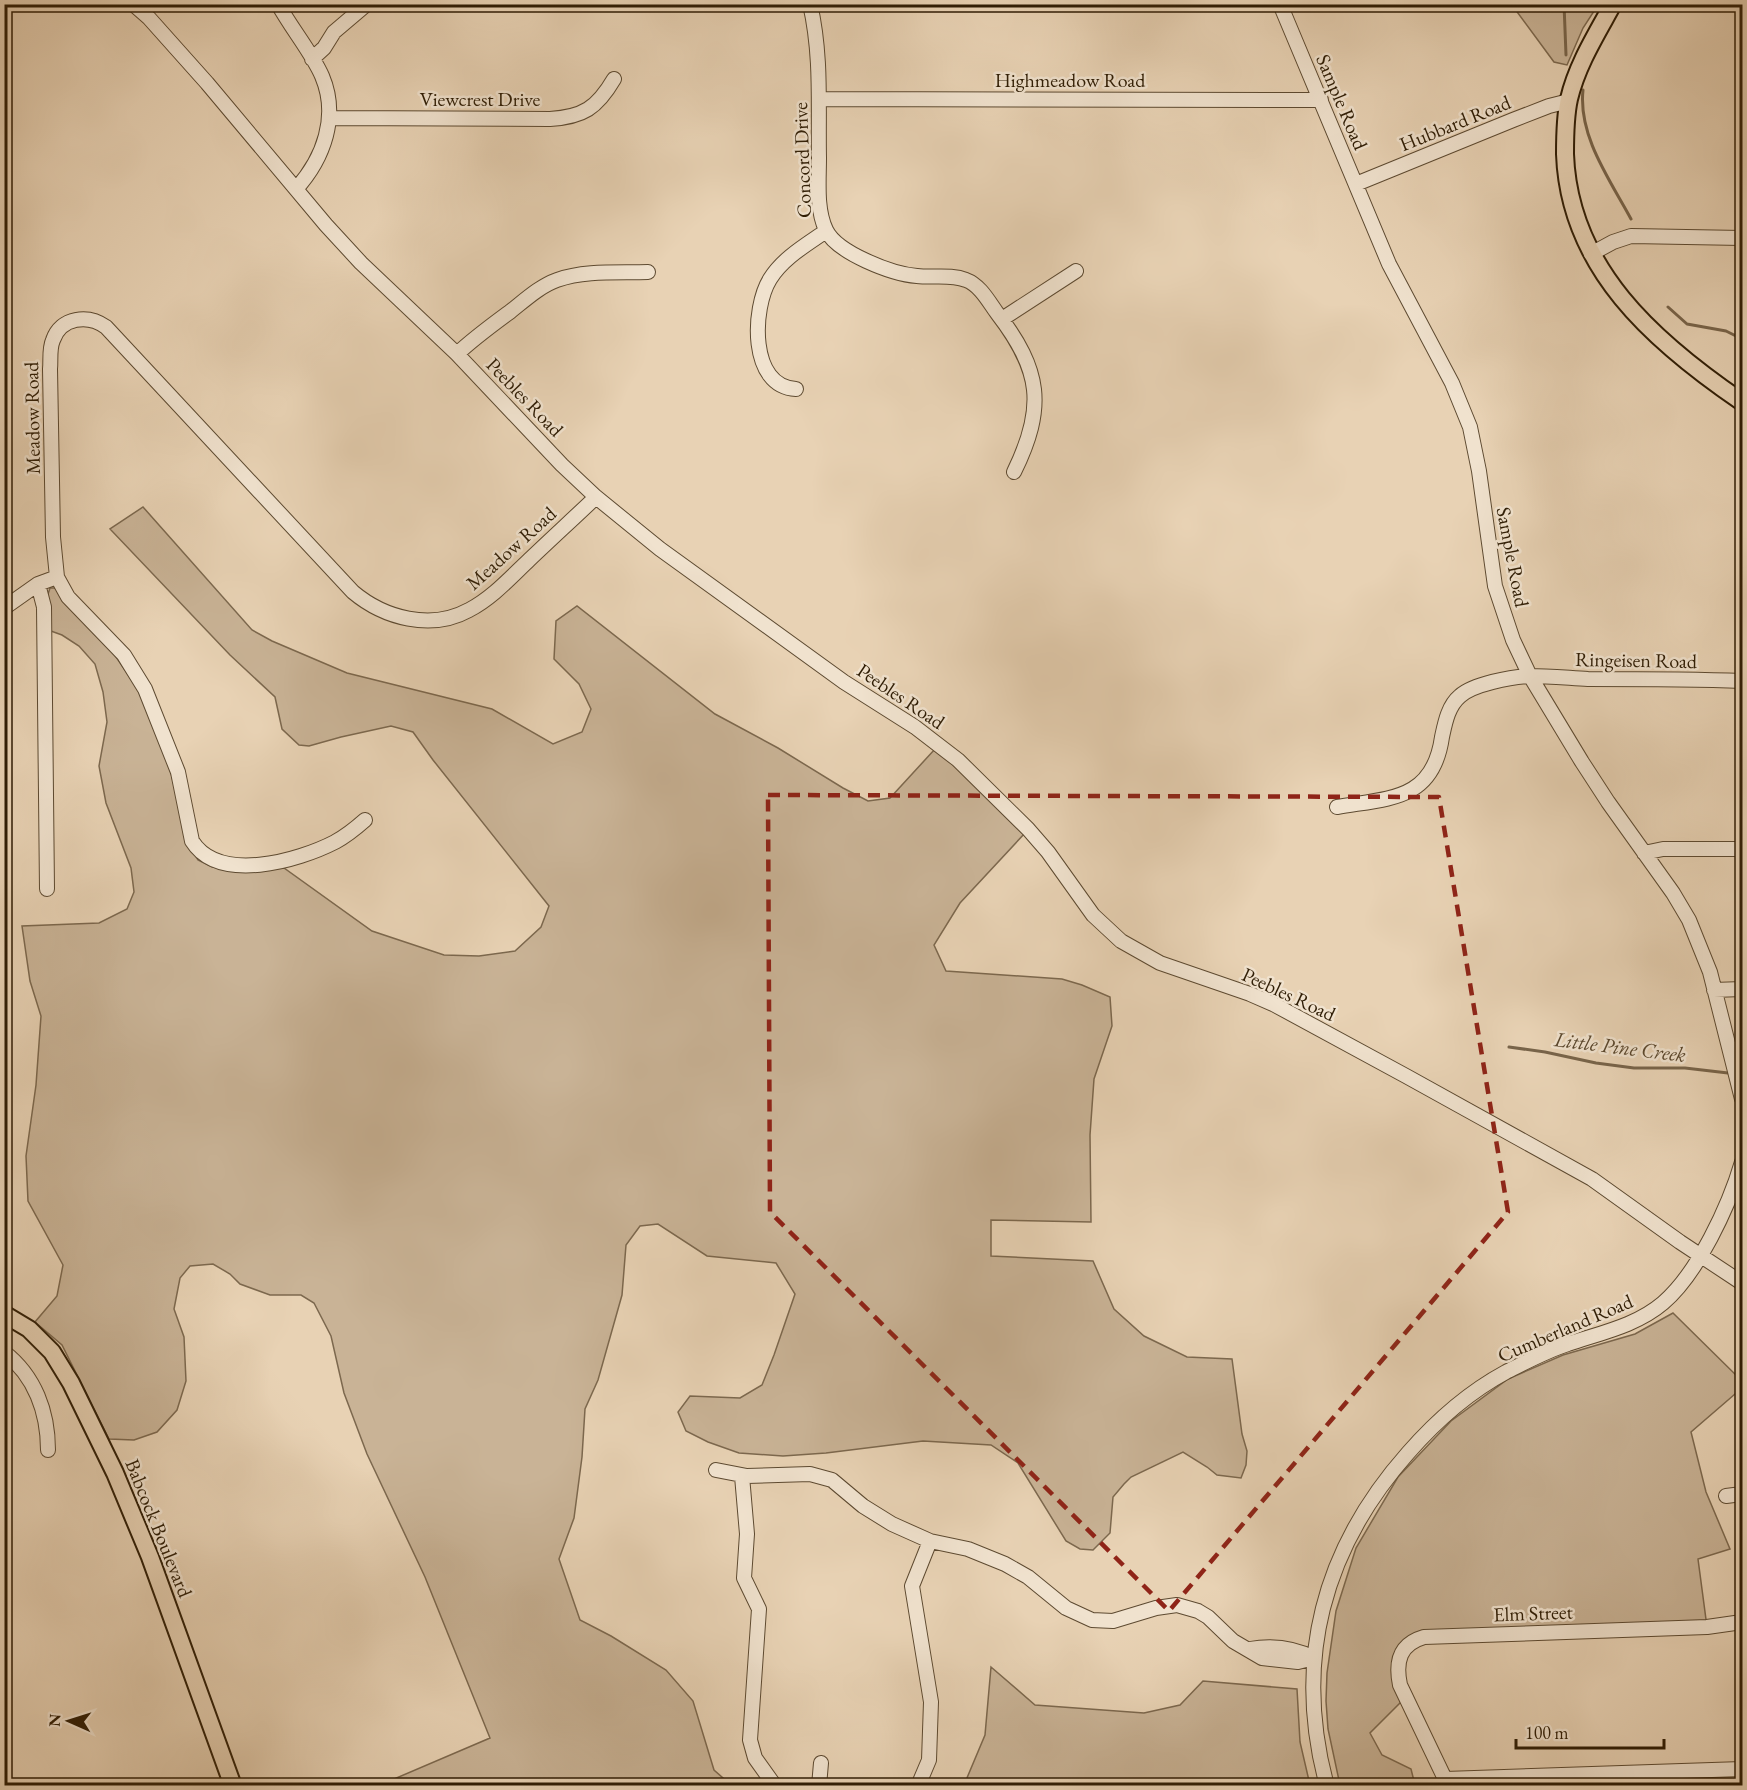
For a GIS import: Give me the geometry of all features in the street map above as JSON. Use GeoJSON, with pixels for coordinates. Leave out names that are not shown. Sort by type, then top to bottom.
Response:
{"type":"FeatureCollection","features":[{"type":"Feature","properties":{"kind":"main road"},"geometry":{"type":"LineString","coordinates":[[1613,4],[1586,54],[1569,101],[1565,145],[1567,183],[1578,226],[1600,270],[1620,297],[1647,325],[1697,369],[1743,402]]}},
{"type":"Feature","properties":{"kind":"main road","name":"Babcock Boulevard"},"geometry":{"type":"LineString","coordinates":[[4,1314],[29,1329],[52,1352],[67,1376],[115,1473],[154,1567],[233,1785]]}},
{"type":"Feature","properties":{"kind":"street","name":"Peebles Road"},"geometry":{"type":"LineString","coordinates":[[133,4],[149,18],[207,83],[361,263],[457,354],[562,465],[596,497],[660,549],[844,682],[915,727],[958,759],[1028,829],[1048,852],[1093,915],[1121,941],[1160,963],[1250,994],[1303,1020],[1592,1179],[1743,1283]]}},
{"type":"Feature","properties":{"kind":"street"},"geometry":{"type":"LineString","coordinates":[[278,4],[321,75],[329,101],[326,137],[319,156],[296,189]]}},
{"type":"Feature","properties":{"kind":"street"},"geometry":{"type":"LineString","coordinates":[[312,59],[324,48],[334,32],[367,4]]}},
{"type":"Feature","properties":{"kind":"street","name":"Concord Drive"},"geometry":{"type":"LineString","coordinates":[[810,4],[818,47],[819,198],[826,231],[838,246],[900,273],[967,280],[980,290],[1016,340],[1028,365],[1035,395],[1031,434],[1014,472]]}},
{"type":"Feature","properties":{"kind":"street","name":"Sample Road"},"geometry":{"type":"LineString","coordinates":[[1280,4],[1389,264],[1452,383],[1470,427],[1479,471],[1495,586],[1507,625],[1530,676],[1595,782],[1673,893],[1689,920],[1704,954],[1743,1099]]}},
{"type":"Feature","properties":{"kind":"street","name":"Viewcrest Drive"},"geometry":{"type":"LineString","coordinates":[[329,118],[550,119],[569,117],[585,112],[597,103],[614,79]]}},
{"type":"Feature","properties":{"kind":"street","name":"Highmeadow Road"},"geometry":{"type":"LineString","coordinates":[[819,99],[1321,100]]}},
{"type":"Feature","properties":{"kind":"street","name":"Hubbard Road"},"geometry":{"type":"LineString","coordinates":[[1356,184],[1522,117],[1569,101]]}},
{"type":"Feature","properties":{"kind":"street"},"geometry":{"type":"LineString","coordinates":[[796,389],[780,386],[772,379],[759,346],[758,312],[765,288],[779,267],[785,260],[826,231]]}},
{"type":"Feature","properties":{"kind":"street"},"geometry":{"type":"LineString","coordinates":[[1591,254],[1613,242],[1631,237],[1743,238]]}},
{"type":"Feature","properties":{"kind":"street"},"geometry":{"type":"LineString","coordinates":[[1002,319],[1076,271]]}},
{"type":"Feature","properties":{"kind":"street"},"geometry":{"type":"LineString","coordinates":[[457,354],[547,284],[592,274],[648,272]]}},
{"type":"Feature","properties":{"kind":"street","name":"Meadow Road"},"geometry":{"type":"LineString","coordinates":[[365,820],[350,833],[314,852],[252,866],[215,861],[205,855],[192,841],[178,772],[145,689],[124,655],[68,597],[57,578],[53,537],[51,349],[58,331],[68,322],[81,318],[94,320],[106,327],[353,592],[366,603],[383,612],[417,620],[434,620],[468,611],[501,587],[596,497]]}},
{"type":"Feature","properties":{"kind":"street"},"geometry":{"type":"LineString","coordinates":[[4,608],[38,584],[57,578]]}},
{"type":"Feature","properties":{"kind":"street"},"geometry":{"type":"LineString","coordinates":[[38,584],[44,607],[46,889]]}},
{"type":"Feature","properties":{"kind":"street","name":"Ringeisen Road"},"geometry":{"type":"LineString","coordinates":[[1337,807],[1393,797],[1416,787],[1425,780],[1435,766],[1447,717],[1452,706],[1460,696],[1487,684],[1530,676],[1743,681]]}},
{"type":"Feature","properties":{"kind":"street"},"geometry":{"type":"LineString","coordinates":[[1644,853],[1663,849],[1743,849]]}},
{"type":"Feature","properties":{"kind":"street"},"geometry":{"type":"LineString","coordinates":[[1714,990],[1743,989]]}},
{"type":"Feature","properties":{"kind":"street"},"geometry":{"type":"LineString","coordinates":[[1701,1255],[1732,1191],[1743,1162]]}},
{"type":"Feature","properties":{"kind":"street","name":"Cumberland Road"},"geometry":{"type":"LineString","coordinates":[[1327,1785],[1315,1727],[1314,1658],[1326,1599],[1345,1544],[1378,1489],[1413,1446],[1456,1406],[1503,1374],[1565,1345],[1635,1321],[1650,1313],[1682,1284],[1701,1255]]}},
{"type":"Feature","properties":{"kind":"street"},"geometry":{"type":"LineString","coordinates":[[4,1352],[26,1373],[40,1400],[46,1417],[48,1450]]}},
{"type":"Feature","properties":{"kind":"street"},"geometry":{"type":"LineString","coordinates":[[716,1470],[742,1476],[799,1473],[822,1476],[832,1480],[863,1506],[892,1524],[930,1541],[968,1550],[1005,1564],[1028,1577],[1066,1608],[1092,1620],[1113,1621],[1156,1608],[1177,1605],[1198,1611],[1208,1617],[1233,1641],[1250,1649],[1263,1647],[1299,1650],[1314,1658]]}},
{"type":"Feature","properties":{"kind":"street"},"geometry":{"type":"LineString","coordinates":[[742,1476],[747,1534],[744,1578],[759,1609],[750,1740],[754,1758],[775,1785]]}},
{"type":"Feature","properties":{"kind":"street"},"geometry":{"type":"LineString","coordinates":[[1726,1497],[1743,1494]]}},
{"type":"Feature","properties":{"kind":"street"},"geometry":{"type":"LineString","coordinates":[[918,1785],[929,1760],[931,1702],[912,1586],[930,1541]]}},
{"type":"Feature","properties":{"kind":"street","name":"Elm Street"},"geometry":{"type":"LineString","coordinates":[[1743,1622],[1707,1627],[1432,1636],[1412,1641],[1403,1650],[1397,1669],[1400,1685],[1445,1779],[1743,1769]]}},
{"type":"Feature","properties":{"kind":"street"},"geometry":{"type":"LineString","coordinates":[[819,1785],[821,1763]]}},
{"type":"Feature","properties":{"kind":"highlighted area"},"geometry":{"type":"Polygon","coordinates":[[[768,795],[1439,797],[1508,1212],[1169,1611],[770,1212],[768,795]]]}},
{"type":"Feature","properties":{"kind":"shaded area"},"geometry":{"type":"Polygon","coordinates":[[[1512,5],[1598,5],[1583,28],[1567,65],[1554,62],[1512,5]]]}},
{"type":"Feature","properties":{"kind":"shaded area"},"geometry":{"type":"Polygon","coordinates":[[[143,507],[252,630],[347,673],[492,709],[553,744],[582,732],[591,709],[579,684],[554,659],[556,621],[577,606],[715,714],[868,801],[890,798],[935,749],[966,776],[1025,833],[960,903],[934,945],[946,971],[1062,979],[1082,985],[1110,997],[1112,1026],[1094,1079],[1090,1135],[1091,1222],[991,1220],[991,1256],[1093,1261],[1114,1309],[1144,1336],[1187,1357],[1232,1359],[1242,1434],[1247,1451],[1246,1465],[1241,1478],[1217,1475],[1183,1452],[1131,1477],[1113,1497],[1110,1533],[1093,1550],[1080,1549],[1066,1541],[1018,1463],[991,1445],[923,1441],[783,1456],[739,1453],[708,1442],[686,1431],[678,1412],[690,1396],[740,1398],[762,1385],[795,1294],[776,1263],[707,1256],[658,1224],[640,1226],[626,1245],[622,1295],[598,1380],[585,1409],[582,1457],[574,1518],[559,1559],[580,1620],[666,1670],[693,1701],[714,1770],[731,1785],[380,1785],[490,1738],[425,1577],[367,1454],[344,1393],[331,1336],[314,1303],[301,1295],[270,1295],[240,1284],[230,1274],[213,1264],[190,1266],[180,1278],[174,1309],[184,1337],[186,1381],[177,1410],[157,1432],[134,1440],[109,1439],[62,1345],[35,1322],[57,1296],[63,1265],[28,1201],[26,1156],[36,1085],[41,1016],[30,981],[22,926],[99,923],[127,909],[134,892],[131,868],[106,803],[99,766],[107,722],[103,692],[95,664],[79,646],[62,635],[48,630],[47,597],[50,588],[57,588],[112,651],[142,695],[170,769],[189,845],[198,860],[212,867],[240,871],[284,868],[372,931],[444,955],[479,956],[515,951],[541,927],[549,906],[413,732],[391,726],[309,746],[299,745],[282,729],[275,697],[230,655],[110,529],[143,507]]]}},
{"type":"Feature","properties":{"kind":"shaded area"},"geometry":{"type":"Polygon","coordinates":[[[1673,1313],[1742,1381],[1742,1388],[1691,1432],[1706,1492],[1730,1549],[1698,1559],[1707,1627],[1432,1636],[1403,1650],[1406,1697],[1370,1733],[1382,1755],[1411,1769],[1415,1785],[1340,1785],[1328,1729],[1326,1701],[1327,1673],[1336,1611],[1356,1548],[1398,1477],[1451,1421],[1508,1379],[1563,1355],[1635,1334],[1673,1313]]]}},
{"type":"Feature","properties":{"kind":"shaded area"},"geometry":{"type":"Polygon","coordinates":[[[991,1667],[1035,1705],[1144,1713],[1180,1705],[1203,1681],[1297,1689],[1300,1742],[1310,1785],[964,1785],[985,1735],[991,1667]]]}},
{"type":"Feature","properties":{"kind":"waterway"},"geometry":{"type":"LineString","coordinates":[[1564,4],[1566,55]]}},
{"type":"Feature","properties":{"kind":"waterway"},"geometry":{"type":"LineString","coordinates":[[1583,90],[1585,124],[1590,141],[1631,219]]}},
{"type":"Feature","properties":{"kind":"waterway"},"geometry":{"type":"LineString","coordinates":[[1668,307],[1687,324],[1726,331],[1742,339]]}},
{"type":"Feature","properties":{"kind":"waterway","name":"Little Pine Creek"},"geometry":{"type":"LineString","coordinates":[[1509,1047],[1634,1068],[1685,1068],[1728,1073]]}}]}
